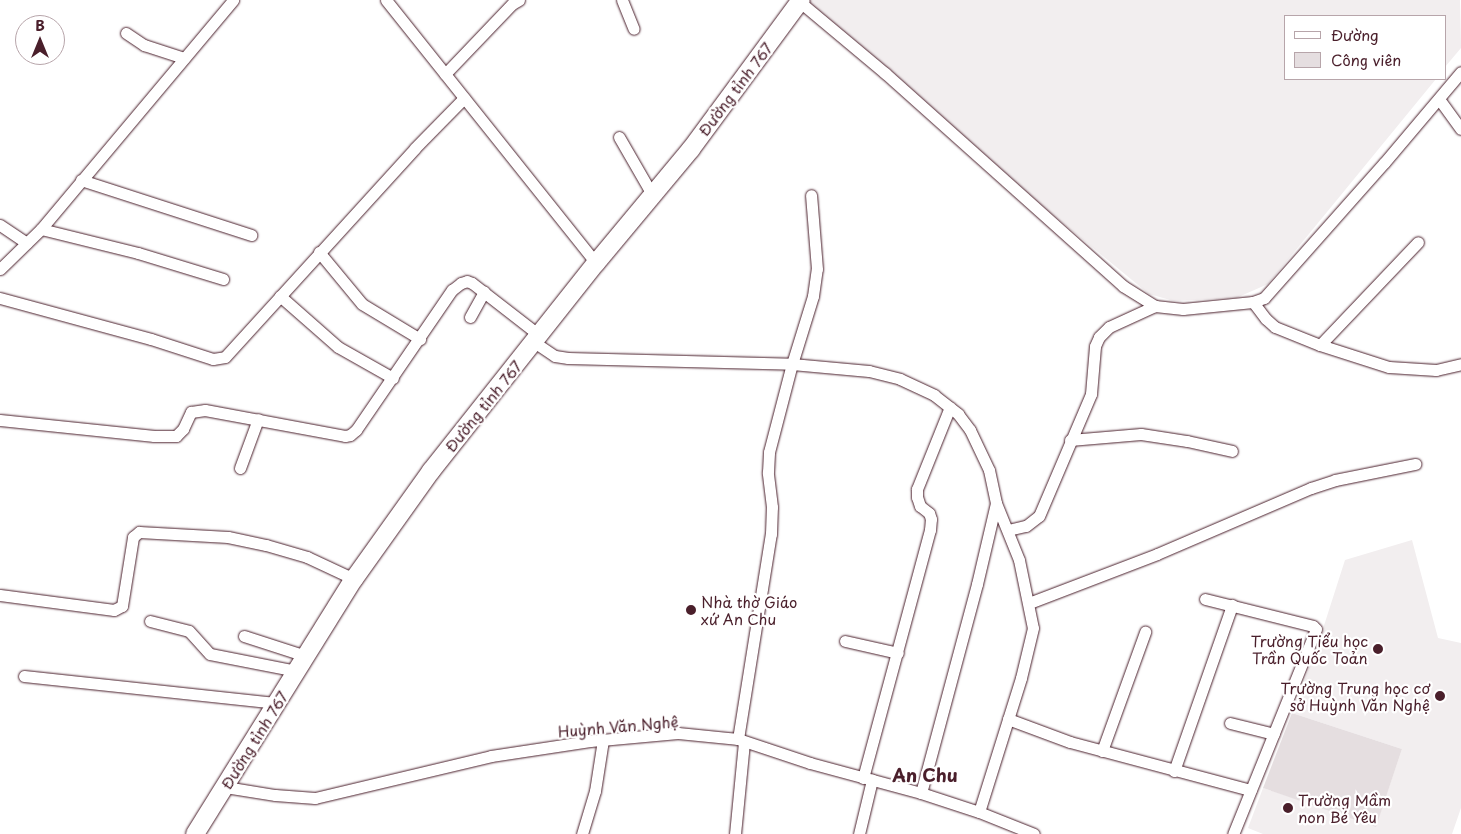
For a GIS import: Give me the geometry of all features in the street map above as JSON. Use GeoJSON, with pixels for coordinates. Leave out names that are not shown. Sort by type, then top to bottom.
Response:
{"type":"FeatureCollection","features":[{"type":"Feature","properties":{"kind":"main road","name":"Đường tỉnh 767"},"geometry":{"type":"LineString","coordinates":[[195,834],[354,579],[431,471],[596,263],[653,196],[801,1]]}},
{"type":"Feature","properties":{"kind":"street"},"geometry":{"type":"LineString","coordinates":[[0,269],[41,229],[233,0]]}},
{"type":"Feature","properties":{"kind":"street"},"geometry":{"type":"LineString","coordinates":[[386,0],[596,263]]}},
{"type":"Feature","properties":{"kind":"street"},"geometry":{"type":"LineString","coordinates":[[622,0],[634,29]]}},
{"type":"Feature","properties":{"kind":"street"},"geometry":{"type":"LineString","coordinates":[[445,74],[514,1]]}},
{"type":"Feature","properties":{"kind":"street"},"geometry":{"type":"LineString","coordinates":[[801,1],[885,73],[1123,286],[1155,306],[1182,309],[1254,302],[1264,298],[1273,290],[1461,72]]}},
{"type":"Feature","properties":{"kind":"street"},"geometry":{"type":"LineString","coordinates":[[126,33],[144,45],[184,58]]}},
{"type":"Feature","properties":{"kind":"street"},"geometry":{"type":"LineString","coordinates":[[0,298],[150,339],[213,360],[225,357],[235,349],[319,252],[464,98]]}},
{"type":"Feature","properties":{"kind":"street"},"geometry":{"type":"LineString","coordinates":[[1439,99],[1461,129]]}},
{"type":"Feature","properties":{"kind":"street"},"geometry":{"type":"LineString","coordinates":[[619,137],[653,196]]}},
{"type":"Feature","properties":{"kind":"street"},"geometry":{"type":"LineString","coordinates":[[81,180],[251,235]]}},
{"type":"Feature","properties":{"kind":"street"},"geometry":{"type":"LineString","coordinates":[[736,834],[741,740],[772,534],[772,507],[768,472],[769,452],[792,364],[813,296],[818,269],[811,195]]}},
{"type":"Feature","properties":{"kind":"street"},"geometry":{"type":"LineString","coordinates":[[0,225],[27,243]]}},
{"type":"Feature","properties":{"kind":"street"},"geometry":{"type":"LineString","coordinates":[[41,229],[138,254],[223,279]]}},
{"type":"Feature","properties":{"kind":"street"},"geometry":{"type":"LineString","coordinates":[[1320,345],[1418,242]]}},
{"type":"Feature","properties":{"kind":"street"},"geometry":{"type":"LineString","coordinates":[[319,252],[362,304],[420,339]]}},
{"type":"Feature","properties":{"kind":"street"},"geometry":{"type":"LineString","coordinates":[[0,420],[154,436],[176,436],[183,429],[191,412],[197,410],[258,419],[345,436],[350,435],[393,378],[452,290],[467,281],[484,292],[555,356],[568,358],[792,364],[869,371],[900,379],[934,395],[950,407],[970,430],[989,470],[996,503],[1019,560],[1029,603],[1032,636],[979,812]]}},
{"type":"Feature","properties":{"kind":"street"},"geometry":{"type":"LineString","coordinates":[[470,317],[484,292]]}},
{"type":"Feature","properties":{"kind":"street"},"geometry":{"type":"LineString","coordinates":[[280,296],[338,347],[393,378]]}},
{"type":"Feature","properties":{"kind":"street"},"geometry":{"type":"LineString","coordinates":[[1254,302],[1266,319],[1275,327],[1320,345],[1394,368],[1436,370],[1461,364]]}},
{"type":"Feature","properties":{"kind":"street"},"geometry":{"type":"LineString","coordinates":[[1008,530],[1026,526],[1039,516],[1091,394],[1095,346],[1099,338],[1109,327],[1155,306]]}},
{"type":"Feature","properties":{"kind":"street"},"geometry":{"type":"LineString","coordinates":[[859,834],[868,779],[931,519],[929,513],[920,506],[916,498],[917,489],[936,447],[950,407]]}},
{"type":"Feature","properties":{"kind":"street"},"geometry":{"type":"LineString","coordinates":[[240,468],[258,419]]}},
{"type":"Feature","properties":{"kind":"street"},"geometry":{"type":"LineString","coordinates":[[1070,440],[1141,434],[1187,441],[1232,451]]}},
{"type":"Feature","properties":{"kind":"street"},"geometry":{"type":"LineString","coordinates":[[1029,603],[1156,554],[1311,488],[1334,480],[1415,464]]}},
{"type":"Feature","properties":{"kind":"street"},"geometry":{"type":"LineString","coordinates":[[921,792],[977,584],[996,503]]}},
{"type":"Feature","properties":{"kind":"street"},"geometry":{"type":"LineString","coordinates":[[0,595],[114,610],[122,606],[133,537],[139,532],[228,537],[266,545],[307,557],[354,579]]}},
{"type":"Feature","properties":{"kind":"street"},"geometry":{"type":"LineString","coordinates":[[1205,599],[1314,626],[1316,629],[1234,834]]}},
{"type":"Feature","properties":{"kind":"street"},"geometry":{"type":"LineString","coordinates":[[1174,771],[1232,605]]}},
{"type":"Feature","properties":{"kind":"street"},"geometry":{"type":"LineString","coordinates":[[150,621],[189,631],[210,654],[297,671]]}},
{"type":"Feature","properties":{"kind":"street"},"geometry":{"type":"LineString","coordinates":[[1102,751],[1145,632]]}},
{"type":"Feature","properties":{"kind":"street"},"geometry":{"type":"LineString","coordinates":[[244,636],[306,656]]}},
{"type":"Feature","properties":{"kind":"street"},"geometry":{"type":"LineString","coordinates":[[844,641],[898,653]]}},
{"type":"Feature","properties":{"kind":"street"},"geometry":{"type":"LineString","coordinates":[[24,676],[278,703]]}},
{"type":"Feature","properties":{"kind":"street"},"geometry":{"type":"LineString","coordinates":[[1008,719],[1070,742],[1251,790]]}},
{"type":"Feature","properties":{"kind":"street"},"geometry":{"type":"LineString","coordinates":[[1230,722],[1274,734]]}},
{"type":"Feature","properties":{"kind":"street","name":"Huỳnh Văn Nghệ"},"geometry":{"type":"LineString","coordinates":[[225,787],[275,795],[315,798],[491,756],[603,740],[678,734],[741,740],[868,779],[921,792],[1034,834]]}},
{"type":"Feature","properties":{"kind":"street"},"geometry":{"type":"LineString","coordinates":[[585,833],[595,791],[603,740]]}},
{"type":"Feature","properties":{"kind":"shaded area"},"geometry":{"type":"Polygon","coordinates":[[[812,0],[1460,0],[1461,48],[1446,66],[1446,15],[1284,15],[1284,80],[1435,80],[1268,284],[1236,298],[1174,301],[1149,294],[804,10],[812,0]]]}},
{"type":"Feature","properties":{"kind":"shaded area"},"geometry":{"type":"Polygon","coordinates":[[[1412,540],[1438,638],[1461,643],[1461,808],[1452,834],[1263,834],[1248,828],[1263,788],[1376,826],[1402,749],[1292,713],[1313,658],[1319,655],[1323,643],[1320,638],[1345,560],[1412,540]]]}},
{"type":"Feature","properties":{"kind":"green space"},"geometry":{"type":"Polygon","coordinates":[[[1292,713],[1402,749],[1376,827],[1263,788],[1292,713]]]}},
{"type":"Feature","properties":{"kind":"place","name":"Nhà thờ Giáo xứ An Chu"},"geometry":{"type":"Point","coordinates":[691,610]}},
{"type":"Feature","properties":{"kind":"place","name":"Trường Tiểu học Trần Quốc Toản"},"geometry":{"type":"Point","coordinates":[1378,649]}},
{"type":"Feature","properties":{"kind":"place","name":"Trường Trung học cơ sở Huỳnh Văn Nghệ"},"geometry":{"type":"Point","coordinates":[1440,696]}},
{"type":"Feature","properties":{"kind":"place","name":"Trường Mầm non Bé Yêu"},"geometry":{"type":"Point","coordinates":[1288,808]}},
{"type":"Feature","properties":{"kind":"district","name":"An Chu"},"geometry":{"type":"Point","coordinates":[925,775]}}]}
